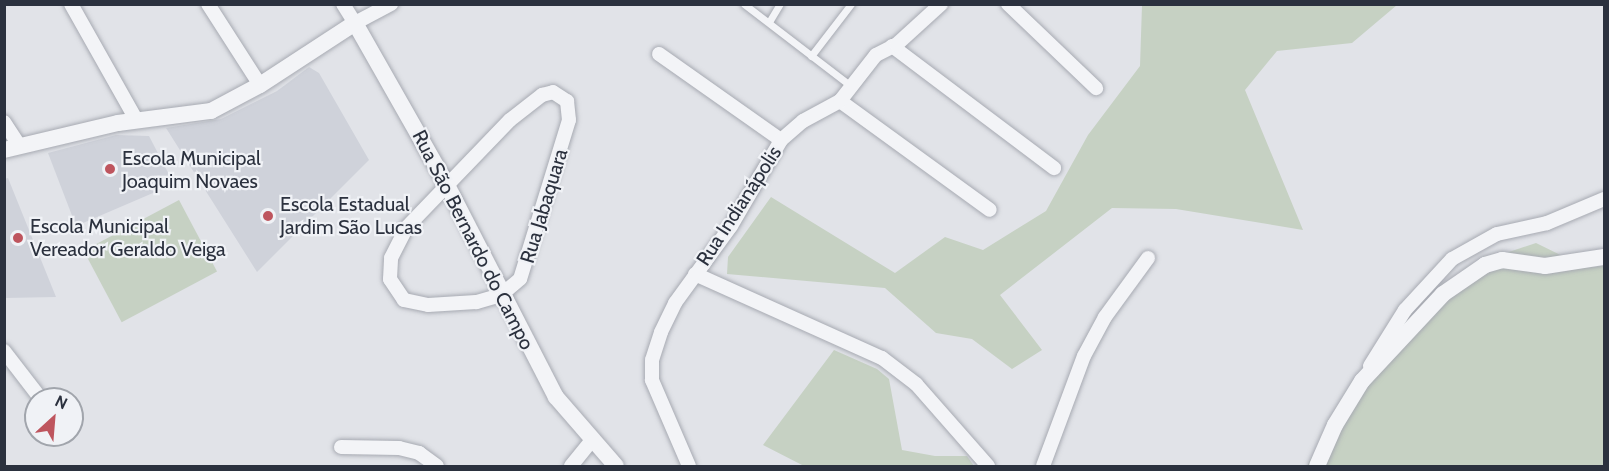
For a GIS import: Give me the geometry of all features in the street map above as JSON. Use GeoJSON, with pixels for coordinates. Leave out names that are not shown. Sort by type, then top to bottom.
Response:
{"type":"FeatureCollection","features":[{"type":"Feature","properties":{"kind":"street"},"geometry":{"type":"LineString","coordinates":[[71,4],[137,121]]}},
{"type":"Feature","properties":{"kind":"street"},"geometry":{"type":"LineString","coordinates":[[208,4],[260,85]]}},
{"type":"Feature","properties":{"kind":"street","name":"Rua São Bernardo do Campo"},"geometry":{"type":"LineString","coordinates":[[343,4],[447,185],[501,295],[556,397],[591,441],[616,466]]}},
{"type":"Feature","properties":{"kind":"street"},"geometry":{"type":"LineString","coordinates":[[4,122],[12,148],[137,121],[211,111],[260,85],[355,23],[391,4]]}},
{"type":"Feature","properties":{"kind":"street","name":"Rua Indianápolis"},"geometry":{"type":"LineString","coordinates":[[689,466],[652,380],[661,332],[695,274],[731,226],[781,140],[803,121],[840,101],[853,88],[876,55],[892,46],[941,4]]}},
{"type":"Feature","properties":{"kind":"street"},"geometry":{"type":"LineString","coordinates":[[1008,4],[1096,88]]}},
{"type":"Feature","properties":{"kind":"street"},"geometry":{"type":"LineString","coordinates":[[892,46],[1054,168]]}},
{"type":"Feature","properties":{"kind":"street"},"geometry":{"type":"LineString","coordinates":[[659,54],[781,140]]}},
{"type":"Feature","properties":{"kind":"street","name":"Rua Jabaquara"},"geometry":{"type":"LineString","coordinates":[[558,93],[567,101],[567,128],[525,270],[512,289],[501,295],[476,302],[428,305],[404,300],[396,292],[390,279],[397,243],[406,228],[510,120],[542,95],[558,93]]}},
{"type":"Feature","properties":{"kind":"street"},"geometry":{"type":"LineString","coordinates":[[840,101],[990,210]]}},
{"type":"Feature","properties":{"kind":"street"},"geometry":{"type":"LineString","coordinates":[[1317,466],[1335,425],[1405,310],[1452,259],[1497,234],[1547,223],[1605,199]]}},
{"type":"Feature","properties":{"kind":"street"},"geometry":{"type":"LineString","coordinates":[[1362,381],[1421,315],[1485,265],[1502,260],[1545,267],[1605,257]]}},
{"type":"Feature","properties":{"kind":"street"},"geometry":{"type":"LineString","coordinates":[[1043,466],[1084,356],[1105,317],[1148,258]]}},
{"type":"Feature","properties":{"kind":"street"},"geometry":{"type":"LineString","coordinates":[[695,274],[882,358],[916,384],[988,466]]}},
{"type":"Feature","properties":{"kind":"street"},"geometry":{"type":"LineString","coordinates":[[4,351],[32,387]]}},
{"type":"Feature","properties":{"kind":"street"},"geometry":{"type":"LineString","coordinates":[[571,466],[591,441]]}},
{"type":"Feature","properties":{"kind":"street"},"geometry":{"type":"LineString","coordinates":[[341,447],[399,448],[419,453],[437,466]]}},
{"type":"Feature","properties":{"kind":"lane"},"geometry":{"type":"LineString","coordinates":[[744,4],[853,88]]}},
{"type":"Feature","properties":{"kind":"lane"},"geometry":{"type":"LineString","coordinates":[[769,21],[780,4]]}},
{"type":"Feature","properties":{"kind":"lane"},"geometry":{"type":"LineString","coordinates":[[811,56],[851,4]]}},
{"type":"Feature","properties":{"kind":"shaded area","name":"Escola Estadual Jardim São Lucas"},"geometry":{"type":"Polygon","coordinates":[[[309,67],[319,73],[369,160],[257,272],[166,128],[221,119],[277,91],[309,67]]]}},
{"type":"Feature","properties":{"kind":"shaded area","name":"Escola Municipal Joaquim Novaes"},"geometry":{"type":"Polygon","coordinates":[[[116,135],[149,136],[174,184],[76,226],[48,153],[116,135]]]}},
{"type":"Feature","properties":{"kind":"shaded area","name":"Escola Municipal Vereador Geraldo Veiga"},"geometry":{"type":"Polygon","coordinates":[[[8,178],[56,297],[5,298],[4,179],[8,178]]]}},
{"type":"Feature","properties":{"kind":"green space"},"geometry":{"type":"Polygon","coordinates":[[[1142,5],[1397,5],[1352,43],[1277,51],[1245,90],[1303,230],[1176,209],[1112,208],[1000,295],[1042,350],[1012,369],[972,339],[936,333],[885,288],[727,274],[728,257],[771,197],[895,273],[945,237],[983,250],[1046,211],[1088,135],[1140,66],[1142,5]]]}},
{"type":"Feature","properties":{"kind":"green space"},"geometry":{"type":"Polygon","coordinates":[[[179,200],[217,272],[122,322],[84,251],[179,200]]]}},
{"type":"Feature","properties":{"kind":"green space"},"geometry":{"type":"Polygon","coordinates":[[[1536,243],[1585,267],[1604,266],[1604,466],[1307,466],[1335,417],[1424,320],[1497,256],[1536,243]]]}},
{"type":"Feature","properties":{"kind":"green space"},"geometry":{"type":"Polygon","coordinates":[[[834,350],[877,369],[889,379],[902,450],[935,456],[967,456],[974,466],[804,466],[763,445],[834,350]]]}},
{"type":"Feature","properties":{"kind":"place","name":"Escola Municipal Joaquim Novaes"},"geometry":{"type":"Point","coordinates":[110,169]}},
{"type":"Feature","properties":{"kind":"place","name":"Escola Estadual Jardim São Lucas"},"geometry":{"type":"Point","coordinates":[268,216]}},
{"type":"Feature","properties":{"kind":"place","name":"Escola Municipal Vereador Geraldo Veiga"},"geometry":{"type":"Point","coordinates":[18,238]}}]}
